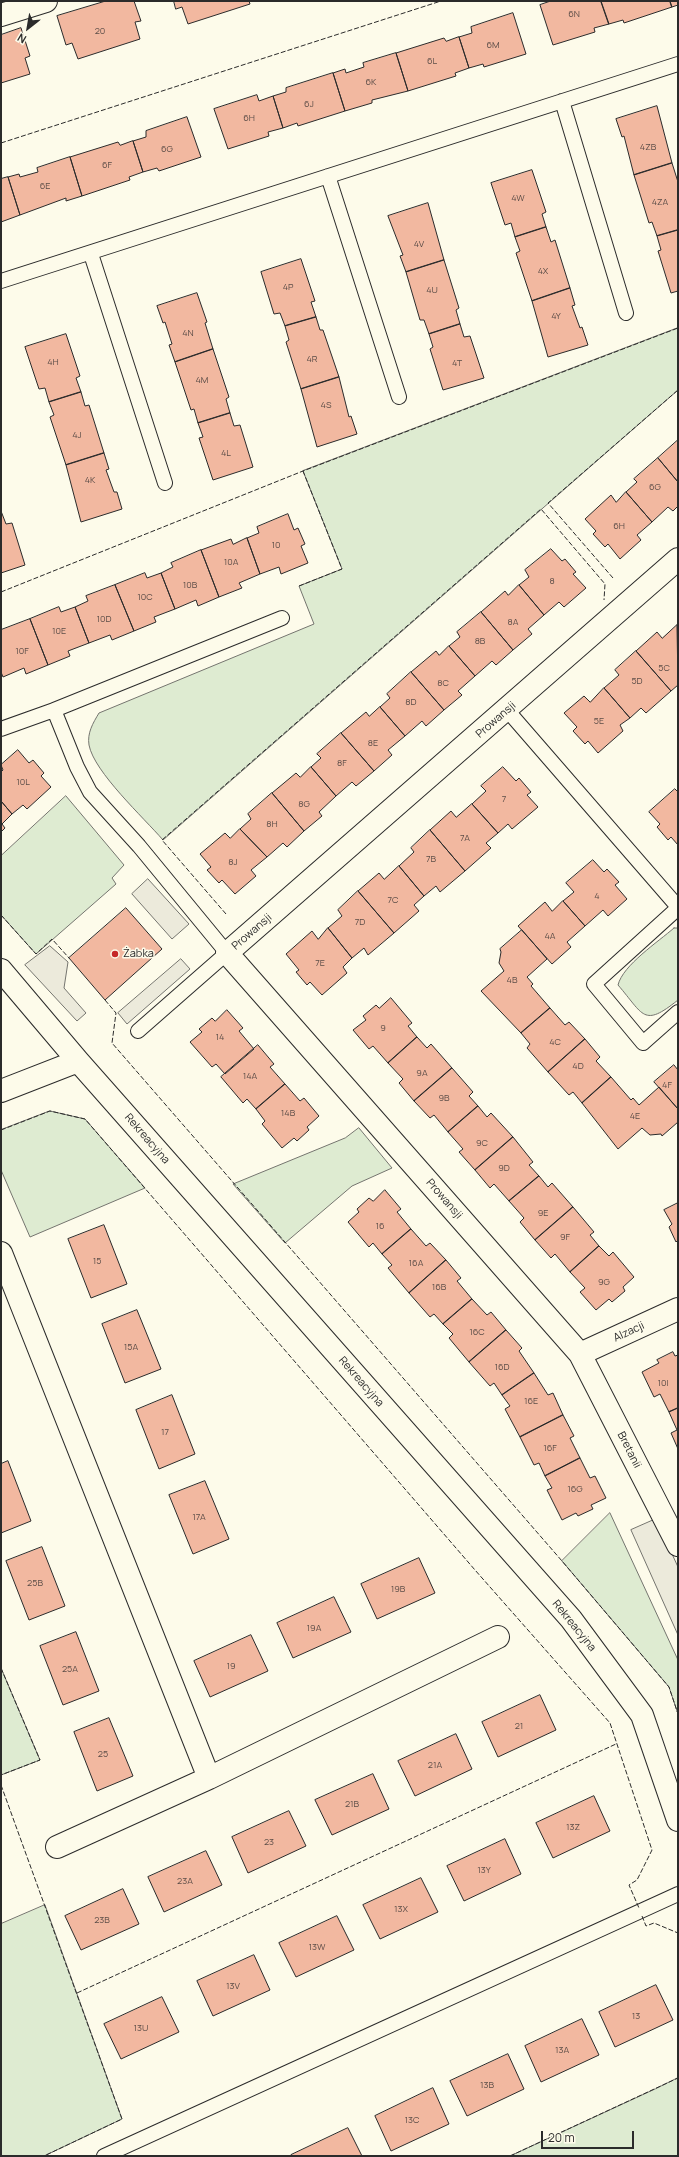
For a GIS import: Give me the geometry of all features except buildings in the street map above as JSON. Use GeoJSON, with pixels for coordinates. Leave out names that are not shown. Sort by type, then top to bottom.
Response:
{"type":"FeatureCollection","features":[{"type":"Feature","properties":{"kind":"street"},"geometry":{"type":"LineString","coordinates":[[1,15],[46,1]]}},
{"type":"Feature","properties":{"kind":"street","name":"Prowansji"},"geometry":{"type":"LineString","coordinates":[[580,1354],[227,953],[508,710],[678,559]]}},
{"type":"Feature","properties":{"kind":"street","name":"Rekreacyjna"},"geometry":{"type":"LineString","coordinates":[[1,970],[78,1061],[571,1619],[642,1715],[678,1820]]}},
{"type":"Feature","properties":{"kind":"street"},"geometry":{"type":"LineString","coordinates":[[1,1091],[78,1061]]}},
{"type":"Feature","properties":{"kind":"street"},"geometry":{"type":"LineString","coordinates":[[1,1253],[209,1778]]}},
{"type":"Feature","properties":{"kind":"street","name":"Alzacji"},"geometry":{"type":"LineString","coordinates":[[580,1354],[678,1309]]}},
{"type":"Feature","properties":{"kind":"street","name":"Bretanii"},"geometry":{"type":"LineString","coordinates":[[580,1354],[678,1545]]}},
{"type":"Feature","properties":{"kind":"street"},"geometry":{"type":"LineString","coordinates":[[57,1847],[209,1778],[498,1637]]}},
{"type":"Feature","properties":{"kind":"lane"},"geometry":{"type":"LineString","coordinates":[[1,281],[91,254],[562,100],[678,64]]}},
{"type":"Feature","properties":{"kind":"lane"},"geometry":{"type":"LineString","coordinates":[[562,100],[626,313]]}},
{"type":"Feature","properties":{"kind":"lane"},"geometry":{"type":"LineString","coordinates":[[328,176],[399,397]]}},
{"type":"Feature","properties":{"kind":"lane"},"geometry":{"type":"LineString","coordinates":[[91,254],[165,484]]}},
{"type":"Feature","properties":{"kind":"lane"},"geometry":{"type":"LineString","coordinates":[[1,730],[282,618]]}},
{"type":"Feature","properties":{"kind":"lane"},"geometry":{"type":"LineString","coordinates":[[54,710],[77,767],[90,792],[139,846],[227,953],[138,1031]]}},
{"type":"Feature","properties":{"kind":"lane"},"geometry":{"type":"LineString","coordinates":[[508,710],[678,907],[594,984],[643,1043],[678,1012]]}},
{"type":"Feature","properties":{"kind":"lane"},"geometry":{"type":"LineString","coordinates":[[104,2156],[678,1894]]}},
{"type":"Feature","properties":{"kind":"green space"},"geometry":{"type":"Polygon","coordinates":[[[678,328],[678,390],[163,840],[110,781],[93,756],[89,745],[90,732],[99,713],[314,624],[299,586],[342,569],[303,471],[678,328]]]}},
{"type":"Feature","properties":{"kind":"green space"},"geometry":{"type":"Polygon","coordinates":[[[66,796],[124,865],[112,878],[116,884],[36,954],[1,915],[1,856],[66,796]]]}},
{"type":"Feature","properties":{"kind":"green space"},"geometry":{"type":"Polygon","coordinates":[[[674,928],[678,928],[678,1000],[658,1014],[645,1014],[633,1004],[618,985],[621,977],[634,962],[674,928]]]}},
{"type":"Feature","properties":{"kind":"green space"},"geometry":{"type":"Polygon","coordinates":[[[50,1111],[85,1119],[145,1188],[30,1237],[1,1170],[1,1130],[50,1111]]]}},
{"type":"Feature","properties":{"kind":"green space"},"geometry":{"type":"Polygon","coordinates":[[[359,1128],[392,1168],[352,1186],[285,1243],[233,1184],[345,1138],[359,1128]]]}},
{"type":"Feature","properties":{"kind":"green space"},"geometry":{"type":"Polygon","coordinates":[[[610,1513],[678,1660],[678,1714],[669,1687],[562,1561],[610,1513]]]}},
{"type":"Feature","properties":{"kind":"green space"},"geometry":{"type":"Polygon","coordinates":[[[1,1668],[40,1760],[1,1775],[1,1668]]]}},
{"type":"Feature","properties":{"kind":"green space"},"geometry":{"type":"Polygon","coordinates":[[[45,1905],[122,2119],[44,2156],[1,2156],[1,1924],[45,1905]]]}},
{"type":"Feature","properties":{"kind":"green space"},"geometry":{"type":"Polygon","coordinates":[[[678,2078],[678,2156],[510,2156],[655,2089],[678,2078]]]}},
{"type":"Feature","properties":{"kind":"shaded area"},"geometry":{"type":"Polygon","coordinates":[[[148,879],[189,924],[172,939],[132,894],[148,879]]]}},
{"type":"Feature","properties":{"kind":"shaded area"},"geometry":{"type":"Polygon","coordinates":[[[50,946],[68,962],[64,988],[86,1013],[77,1021],[25,965],[50,946]]]}},
{"type":"Feature","properties":{"kind":"shaded area"},"geometry":{"type":"Polygon","coordinates":[[[181,959],[190,969],[127,1024],[118,1013],[181,959]]]}},
{"type":"Feature","properties":{"kind":"shaded area"},"geometry":{"type":"Polygon","coordinates":[[[656,1519],[678,1567],[678,1635],[631,1530],[656,1519]]]}},
{"type":"Feature","properties":{"kind":"fence"},"geometry":{"type":"LineString","coordinates":[[1,143],[441,1]]}},
{"type":"Feature","properties":{"kind":"fence"},"geometry":{"type":"LineString","coordinates":[[1,592],[303,471],[678,328]]}},
{"type":"Feature","properties":{"kind":"fence"},"geometry":{"type":"LineString","coordinates":[[613,578],[548,503],[678,390]]}},
{"type":"Feature","properties":{"kind":"fence"},"geometry":{"type":"LineString","coordinates":[[299,586],[342,569],[303,471]]}},
{"type":"Feature","properties":{"kind":"fence"},"geometry":{"type":"LineString","coordinates":[[226,914],[162,840],[541,509],[605,584],[604,600]]}},
{"type":"Feature","properties":{"kind":"fence"},"geometry":{"type":"LineString","coordinates":[[1,915],[36,954],[52,939],[69,958]]}},
{"type":"Feature","properties":{"kind":"fence"},"geometry":{"type":"LineString","coordinates":[[105,1000],[116,1013],[112,1043],[562,1561],[669,1687],[678,1714]]}},
{"type":"Feature","properties":{"kind":"fence"},"geometry":{"type":"LineString","coordinates":[[1,1130],[50,1111],[85,1119],[475,1570],[610,1723],[652,1850],[637,1880],[629,1885],[639,1908]]}},
{"type":"Feature","properties":{"kind":"fence"},"geometry":{"type":"LineString","coordinates":[[1,1668],[40,1760],[1,1775]]}},
{"type":"Feature","properties":{"kind":"fence"},"geometry":{"type":"LineString","coordinates":[[77,1993],[616,1744]]}},
{"type":"Feature","properties":{"kind":"fence"},"geometry":{"type":"LineString","coordinates":[[1,1785],[122,2119],[44,2156]]}},
{"type":"Feature","properties":{"kind":"fence"},"geometry":{"type":"LineString","coordinates":[[642,1916],[646,1926],[654,1923],[678,1933]]}},
{"type":"Feature","properties":{"kind":"fence"},"geometry":{"type":"LineString","coordinates":[[510,2156],[678,2078]]}},
{"type":"Feature","properties":{"kind":"place","name":"Żabka"},"geometry":{"type":"Point","coordinates":[115,954]}}]}
